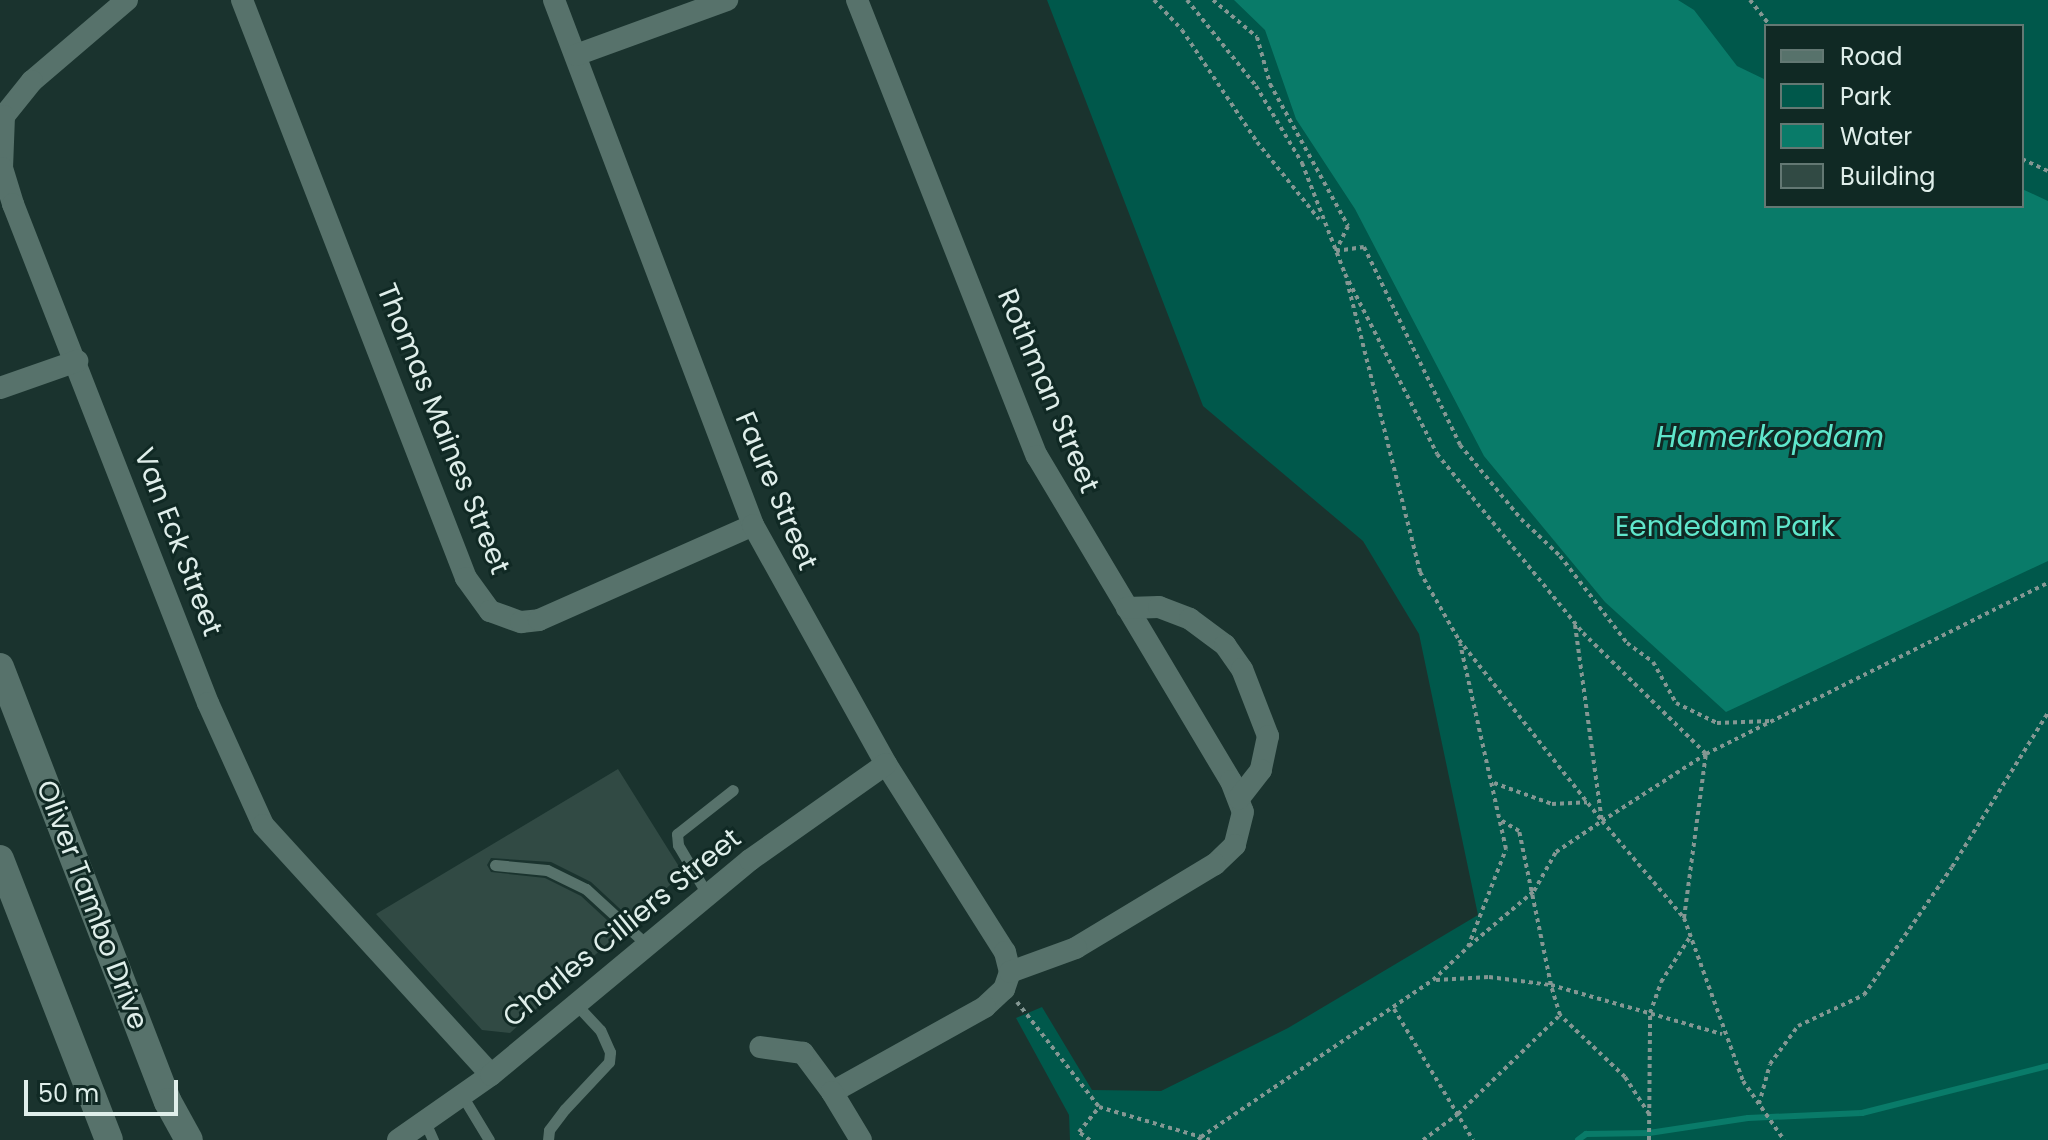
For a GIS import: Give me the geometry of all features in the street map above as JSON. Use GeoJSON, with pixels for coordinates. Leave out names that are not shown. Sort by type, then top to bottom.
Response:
{"type":"FeatureCollection","features":[{"type":"Feature","properties":{"kind":"street","name":"Van Eck Street"},"geometry":{"type":"LineString","coordinates":[[127,0],[15,99],[4,116],[0,138],[13,204],[77,361],[208,703],[263,825],[491,1075]]}},
{"type":"Feature","properties":{"kind":"street","name":"Thomas Maines Street"},"geometry":{"type":"LineString","coordinates":[[242,0],[466,578],[490,611],[521,622],[539,620],[753,525]]}},
{"type":"Feature","properties":{"kind":"street","name":"Faure Street"},"geometry":{"type":"LineString","coordinates":[[554,0],[753,525],[886,764],[1005,952],[1007,980]]}},
{"type":"Feature","properties":{"kind":"street"},"geometry":{"type":"LineString","coordinates":[[576,55],[727,0]]}},
{"type":"Feature","properties":{"kind":"street","name":"Rothman Street"},"geometry":{"type":"LineString","coordinates":[[857,0],[1037,456],[1239,798],[1242,829],[1215,864],[1152,905],[1076,948],[1007,980]]}},
{"type":"Feature","properties":{"kind":"street"},"geometry":{"type":"LineString","coordinates":[[0,388],[77,361]]}},
{"type":"Feature","properties":{"kind":"street"},"geometry":{"type":"LineString","coordinates":[[1127,608],[1159,607],[1190,619],[1225,645],[1242,669],[1268,736],[1261,770],[1239,798]]}},
{"type":"Feature","properties":{"kind":"street","name":"Oliver Tambo Drive"},"geometry":{"type":"LineString","coordinates":[[0,667],[168,1102],[189,1140]]}},
{"type":"Feature","properties":{"kind":"street","name":"Charles Cilliers Street"},"geometry":{"type":"LineString","coordinates":[[398,1140],[429,1131],[463,1097],[645,943],[886,764]]}},
{"type":"Feature","properties":{"kind":"street"},"geometry":{"type":"LineString","coordinates":[[0,859],[109,1140]]}},
{"type":"Feature","properties":{"kind":"street"},"geometry":{"type":"LineString","coordinates":[[832,1092],[985,1007],[1007,980]]}},
{"type":"Feature","properties":{"kind":"street"},"geometry":{"type":"LineString","coordinates":[[760,1047],[803,1053],[832,1092],[861,1140]]}},
{"type":"Feature","properties":{"kind":"lane"},"geometry":{"type":"LineString","coordinates":[[707,894],[678,845],[677,834],[733,790]]}},
{"type":"Feature","properties":{"kind":"lane"},"geometry":{"type":"LineString","coordinates":[[495,865],[547,870],[586,889],[645,943]]}},
{"type":"Feature","properties":{"kind":"lane"},"geometry":{"type":"LineString","coordinates":[[548,1140],[549,1130],[609,1062],[610,1052],[600,1030],[575,1002]]}},
{"type":"Feature","properties":{"kind":"lane"},"geometry":{"type":"LineString","coordinates":[[463,1097],[489,1140]]}},
{"type":"Feature","properties":{"kind":"path"},"geometry":{"type":"LineString","coordinates":[[1154,0],[1182,30],[1257,142],[1323,224]]}},
{"type":"Feature","properties":{"kind":"path"},"geometry":{"type":"LineString","coordinates":[[1187,0],[1256,86],[1302,163],[1323,224],[1345,274],[1437,454],[1575,623],[1706,754]]}},
{"type":"Feature","properties":{"kind":"path"},"geometry":{"type":"LineString","coordinates":[[1213,0],[1257,37],[1270,84],[1348,226],[1336,251]]}},
{"type":"Feature","properties":{"kind":"path"},"geometry":{"type":"LineString","coordinates":[[1750,0],[1768,24]]}},
{"type":"Feature","properties":{"kind":"path"},"geometry":{"type":"LineString","coordinates":[[2024,160],[2048,171]]}},
{"type":"Feature","properties":{"kind":"path"},"geometry":{"type":"LineString","coordinates":[[1336,251],[1364,247],[1460,445],[1521,519],[1560,556],[1627,643],[1653,662],[1676,703],[1717,723],[1773,721]]}},
{"type":"Feature","properties":{"kind":"path"},"geometry":{"type":"LineString","coordinates":[[1345,274],[1420,572],[1459,640],[1602,821],[1684,918],[1722,1034],[1759,1104],[1784,1140]]}},
{"type":"Feature","properties":{"kind":"path"},"geometry":{"type":"LineString","coordinates":[[1200,1138],[1433,980],[1534,891],[1556,852],[1602,821],[1706,754],[2048,583]]}},
{"type":"Feature","properties":{"kind":"path"},"geometry":{"type":"LineString","coordinates":[[1575,623],[1602,821]]}},
{"type":"Feature","properties":{"kind":"path"},"geometry":{"type":"LineString","coordinates":[[1459,640],[1494,783],[1506,849],[1468,947]]}},
{"type":"Feature","properties":{"kind":"path"},"geometry":{"type":"LineString","coordinates":[[1759,1104],[1770,1064],[1798,1026],[1864,995],[1952,867],[2048,713]]}},
{"type":"Feature","properties":{"kind":"path"},"geometry":{"type":"LineString","coordinates":[[1684,918],[1706,754]]}},
{"type":"Feature","properties":{"kind":"path"},"geometry":{"type":"LineString","coordinates":[[1494,783],[1552,804],[1587,802]]}},
{"type":"Feature","properties":{"kind":"path"},"geometry":{"type":"LineString","coordinates":[[1501,820],[1519,831],[1560,1015],[1625,1077],[1649,1114]]}},
{"type":"Feature","properties":{"kind":"path"},"geometry":{"type":"LineString","coordinates":[[1649,1140],[1650,1013],[1661,982],[1690,937]]}},
{"type":"Feature","properties":{"kind":"path"},"geometry":{"type":"LineString","coordinates":[[1433,980],[1489,977],[1551,985],[1722,1034]]}},
{"type":"Feature","properties":{"kind":"path"},"geometry":{"type":"LineString","coordinates":[[1007,980],[1099,1107],[1210,1140]]}},
{"type":"Feature","properties":{"kind":"path"},"geometry":{"type":"LineString","coordinates":[[1393,1008],[1473,1140]]}},
{"type":"Feature","properties":{"kind":"path"},"geometry":{"type":"LineString","coordinates":[[1423,1140],[1458,1114],[1560,1015]]}},
{"type":"Feature","properties":{"kind":"path"},"geometry":{"type":"LineString","coordinates":[[1090,1140],[1079,1132],[1099,1107]]}},
{"type":"Feature","properties":{"kind":"green space","name":"Eendedam Park"},"geometry":{"type":"Polygon","coordinates":[[[1047,0],[2048,0],[2048,1140],[1070,1140],[1069,1115],[1016,1018],[1042,1007],[1092,1090],[1161,1091],[1288,1028],[1478,915],[1419,634],[1363,541],[1203,406],[1047,0]]]}},
{"type":"Feature","properties":{"kind":"water","name":"Hamerkopdam"},"geometry":{"type":"Polygon","coordinates":[[[1234,0],[1678,0],[1694,10],[1737,66],[1764,79],[1764,208],[2024,208],[2024,190],[2048,201],[2048,561],[1726,712],[1605,602],[1484,456],[1355,209],[1296,119],[1265,30],[1234,0]]]}},
{"type":"Feature","properties":{"kind":"building"},"geometry":{"type":"Polygon","coordinates":[[[618,769],[683,873],[632,920],[591,882],[551,862],[491,858],[487,865],[491,872],[545,878],[581,896],[620,932],[510,1033],[482,1030],[376,914],[618,769]]]}},
{"type":"Feature","properties":{"kind":"waterway"},"geometry":{"type":"LineString","coordinates":[[1578,1140],[1586,1134],[1649,1133],[1748,1118],[1862,1113],[2048,1066]]}}]}
